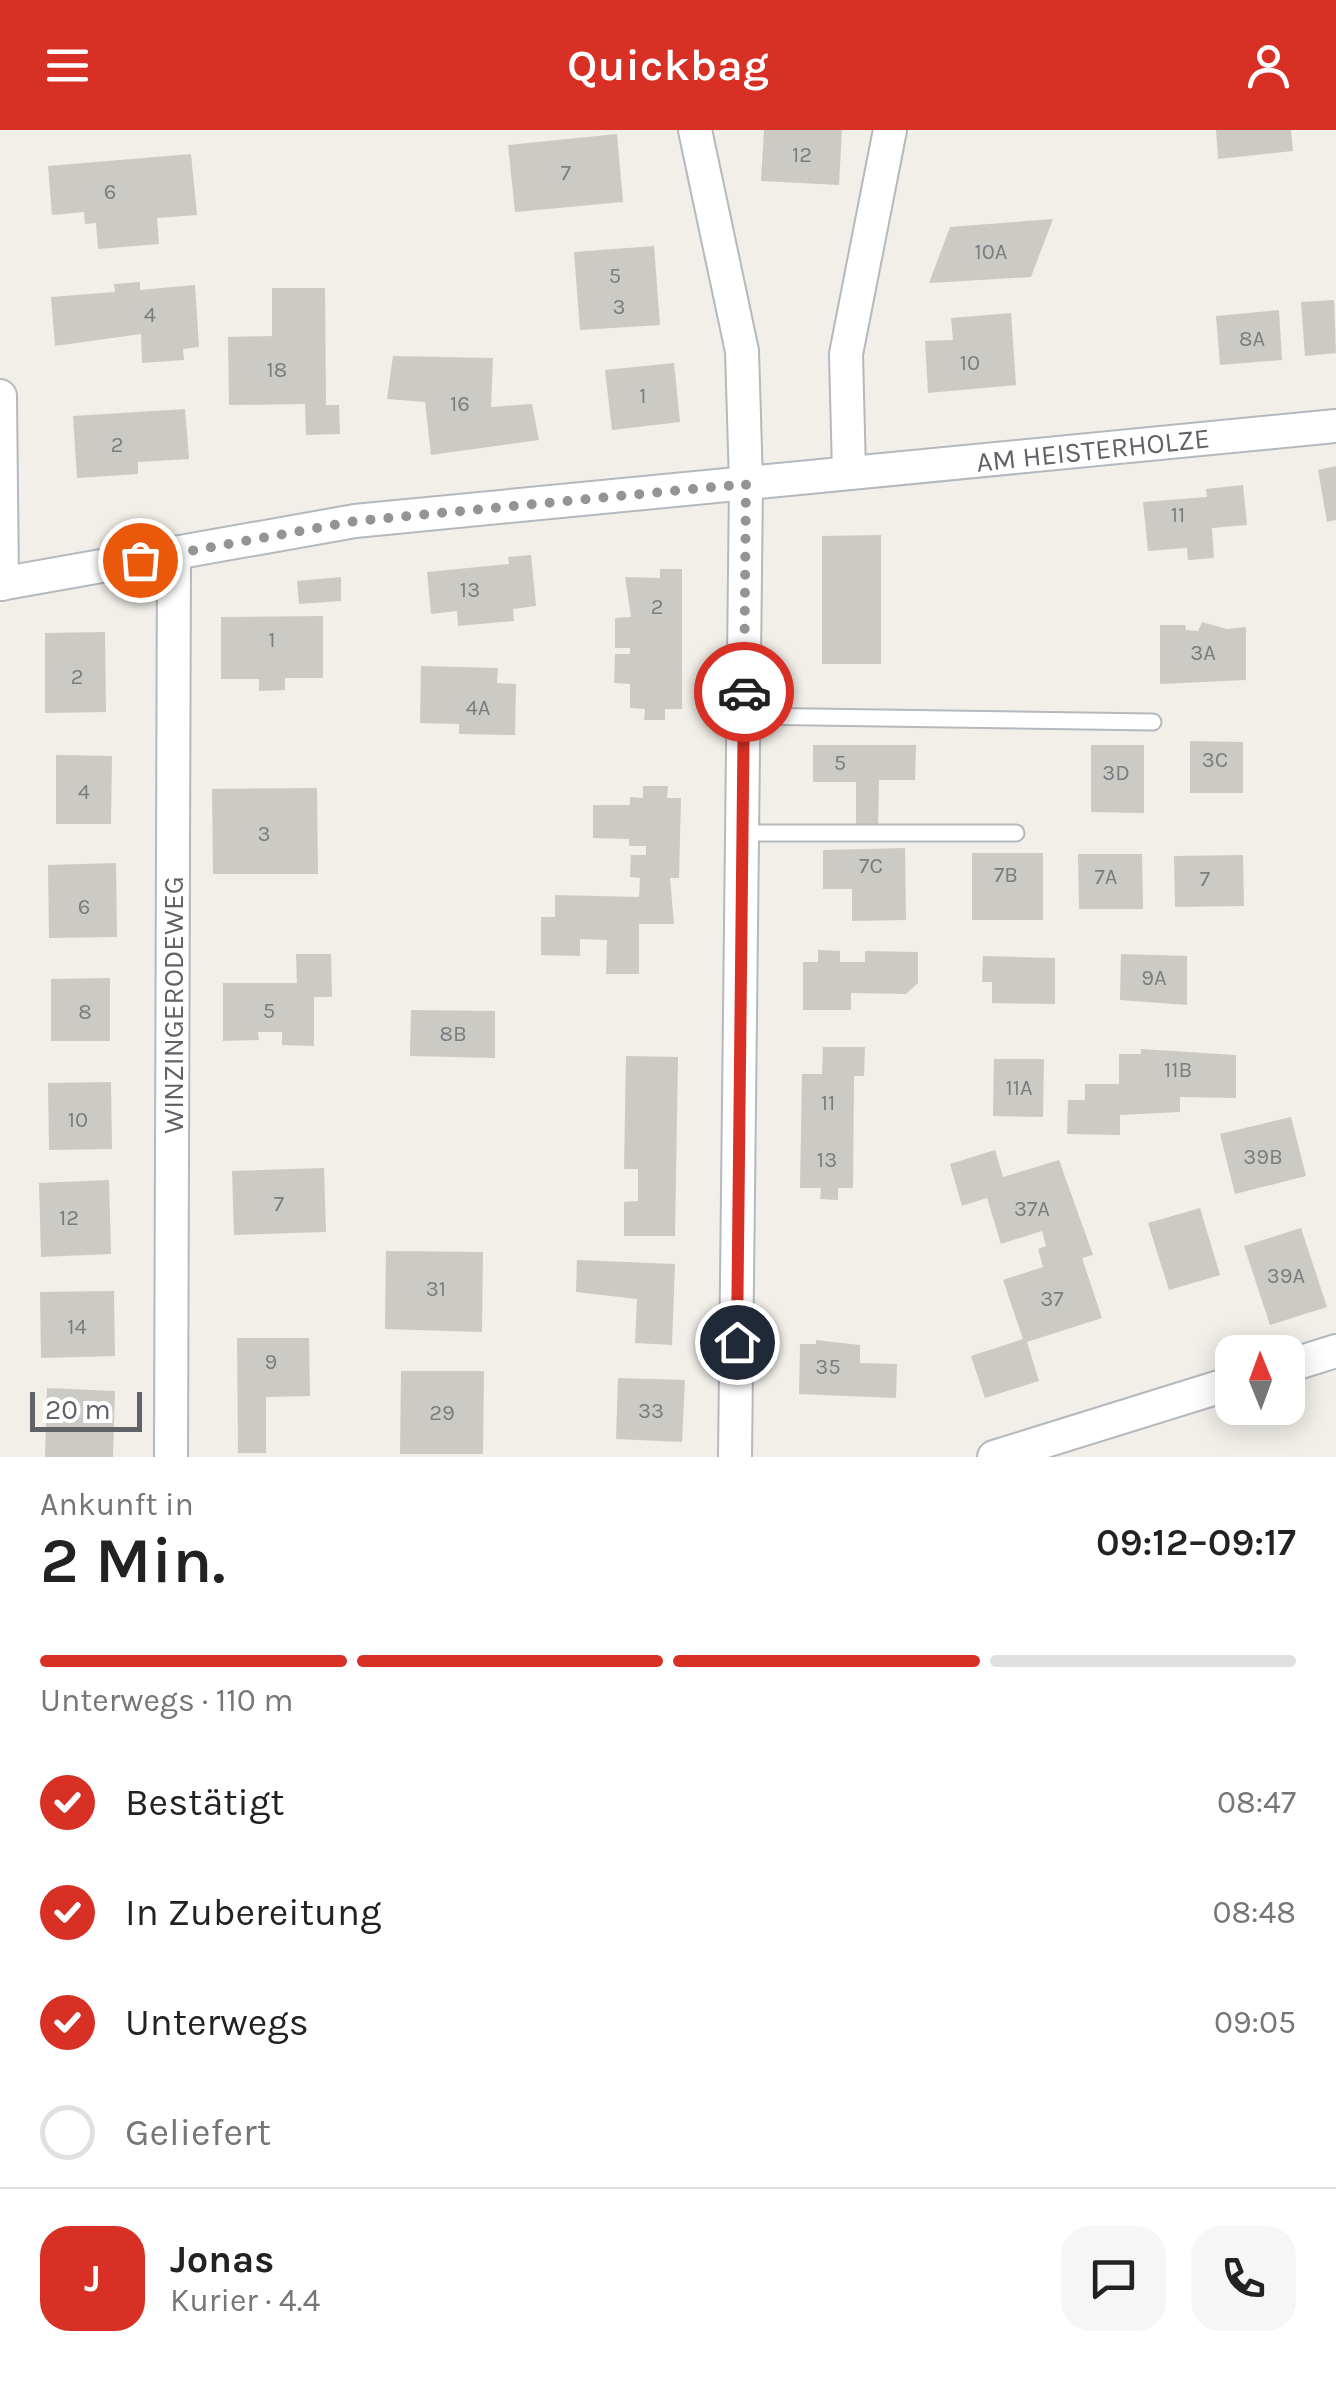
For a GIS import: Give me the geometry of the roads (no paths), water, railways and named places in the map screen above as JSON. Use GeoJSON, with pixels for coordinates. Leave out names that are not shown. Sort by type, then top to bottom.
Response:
{"type":"FeatureCollection","features":[{"type":"Feature","properties":{"kind":"street"},"geometry":{"type":"LineString","coordinates":[[695,130],[742,351],[746,484],[736,1457]]}},
{"type":"Feature","properties":{"kind":"street"},"geometry":{"type":"LineString","coordinates":[[850,474],[846,354],[890,130]]}},
{"type":"Feature","properties":{"kind":"street"},"geometry":{"type":"LineString","coordinates":[[0,396],[1,584]]}},
{"type":"Feature","properties":{"kind":"street","name":"AM HEISTERHOLZE"},"geometry":{"type":"LineString","coordinates":[[1,584],[356,521],[1336,426]]}},
{"type":"Feature","properties":{"kind":"street","name":"WINZINGERODEWEG"},"geometry":{"type":"LineString","coordinates":[[171,1457],[174,553]]}},
{"type":"Feature","properties":{"kind":"street"},"geometry":{"type":"LineString","coordinates":[[1305,1361],[1336,1351]]}},
{"type":"Feature","properties":{"kind":"street"},"geometry":{"type":"LineString","coordinates":[[994,1457],[1215,1387]]}},
{"type":"Feature","properties":{"kind":"lane"},"geometry":{"type":"LineString","coordinates":[[744,716],[1153,722]]}},
{"type":"Feature","properties":{"kind":"lane"},"geometry":{"type":"LineString","coordinates":[[742,833],[1016,833]]}}]}
